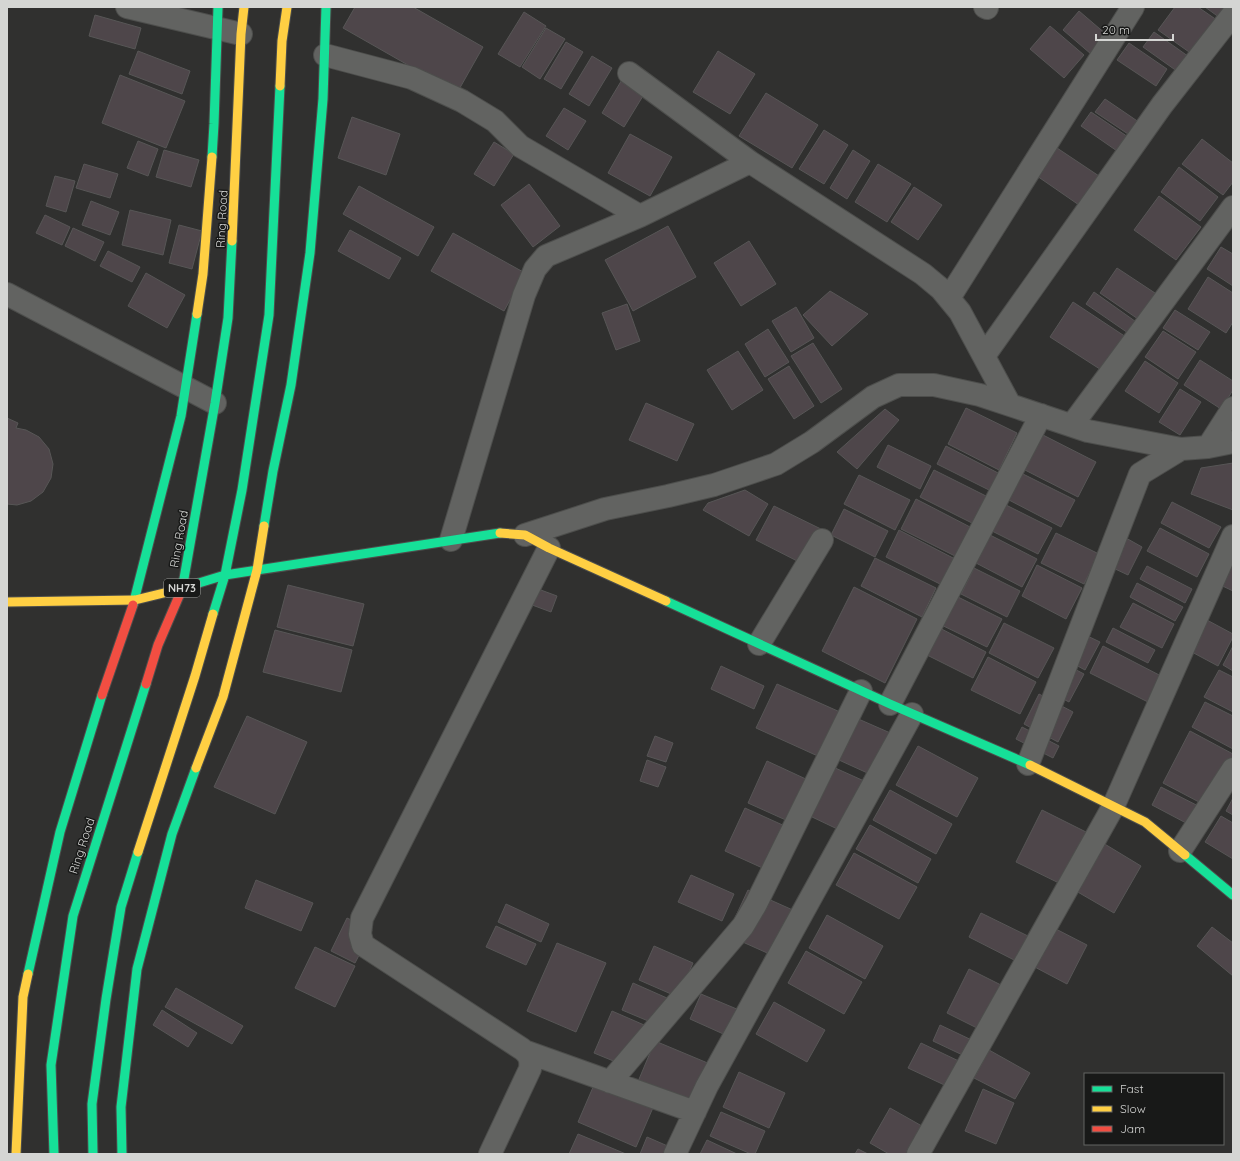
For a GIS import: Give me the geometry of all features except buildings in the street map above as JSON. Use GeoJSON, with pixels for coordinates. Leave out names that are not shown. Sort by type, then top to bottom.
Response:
{"type":"FeatureCollection","features":[{"type":"Feature","properties":{"kind":"main road"},"geometry":{"type":"LineString","coordinates":[[16,1154],[13,1079],[23,997],[60,832],[96,713],[135,600],[181,416],[203,274],[214,124],[218,7]]}},
{"type":"Feature","properties":{"kind":"main road","name":"Ring Road"},"geometry":{"type":"LineString","coordinates":[[54,1154],[51,1066],[73,916],[158,645],[182,589],[215,403],[228,318],[236,190],[241,34],[244,7]]}},
{"type":"Feature","properties":{"kind":"main road","name":"NH73"},"geometry":{"type":"LineString","coordinates":[[93,1154],[92,1104],[106,999],[121,907],[150,811],[195,676],[225,575],[242,490],[269,315],[282,41],[287,7]]}},
{"type":"Feature","properties":{"kind":"main road"},"geometry":{"type":"LineString","coordinates":[[122,1154],[121,1107],[137,969],[172,834],[223,697],[257,570],[273,471],[291,385],[310,253],[324,99],[326,7]]}},
{"type":"Feature","properties":{"kind":"main road"},"geometry":{"type":"LineString","coordinates":[[7,602],[135,600],[182,589],[225,575],[500,533],[525,535],[549,548],[861,691],[1028,764],[1145,822],[1233,894]]}},
{"type":"Feature","properties":{"kind":"street"},"geometry":{"type":"LineString","coordinates":[[127,7],[241,34]]}},
{"type":"Feature","properties":{"kind":"street"},"geometry":{"type":"LineString","coordinates":[[949,298],[1133,7]]}},
{"type":"Feature","properties":{"kind":"street"},"geometry":{"type":"LineString","coordinates":[[984,356],[1162,105],[1233,14]]}},
{"type":"Feature","properties":{"kind":"street"},"geometry":{"type":"LineString","coordinates":[[325,55],[412,78],[462,101],[495,121],[520,146],[640,216]]}},
{"type":"Feature","properties":{"kind":"street"},"geometry":{"type":"LineString","coordinates":[[629,73],[750,162],[923,274],[941,289],[960,312],[1010,405]]}},
{"type":"Feature","properties":{"kind":"street"},"geometry":{"type":"LineString","coordinates":[[451,540],[524,295],[535,269],[546,256],[640,216],[750,162]]}},
{"type":"Feature","properties":{"kind":"street"},"geometry":{"type":"LineString","coordinates":[[1072,425],[1233,207]]}},
{"type":"Feature","properties":{"kind":"street"},"geometry":{"type":"LineString","coordinates":[[7,294],[215,403]]}},
{"type":"Feature","properties":{"kind":"street"},"geometry":{"type":"LineString","coordinates":[[525,535],[605,509],[714,485],[776,464],[812,442],[873,397],[899,385],[934,385],[980,395],[1088,431],[1181,449],[1208,447],[1233,442]]}},
{"type":"Feature","properties":{"kind":"street"},"geometry":{"type":"LineString","coordinates":[[1208,447],[1233,408]]}},
{"type":"Feature","properties":{"kind":"street"},"geometry":{"type":"LineString","coordinates":[[890,704],[1041,415]]}},
{"type":"Feature","properties":{"kind":"street"},"geometry":{"type":"LineString","coordinates":[[1028,764],[1140,474],[1181,449]]}},
{"type":"Feature","properties":{"kind":"street"},"geometry":{"type":"LineString","coordinates":[[918,1154],[1113,807],[1233,536]]}},
{"type":"Feature","properties":{"kind":"street"},"geometry":{"type":"LineString","coordinates":[[759,644],[822,540]]}},
{"type":"Feature","properties":{"kind":"street"},"geometry":{"type":"LineString","coordinates":[[549,548],[362,918],[360,934],[363,945],[526,1052],[695,1112]]}},
{"type":"Feature","properties":{"kind":"street"},"geometry":{"type":"LineString","coordinates":[[610,1082],[743,926],[756,904],[861,691]]}},
{"type":"Feature","properties":{"kind":"street"},"geometry":{"type":"LineString","coordinates":[[675,1154],[707,1086],[912,714]]}},
{"type":"Feature","properties":{"kind":"street"},"geometry":{"type":"LineString","coordinates":[[1180,851],[1233,769]]}},
{"type":"Feature","properties":{"kind":"street"},"geometry":{"type":"LineString","coordinates":[[490,1154],[530,1069],[531,1062],[526,1052]]}},
{"type":"Feature","properties":{"kind":"traffic: fast"},"geometry":{"type":"LineString","coordinates":[[212,157],[218,7]]}},
{"type":"Feature","properties":{"kind":"traffic: fast"},"geometry":{"type":"LineString","coordinates":[[264,526],[273,471],[291,385],[310,253],[323,99],[326,7]]}},
{"type":"Feature","properties":{"kind":"traffic: fast"},"geometry":{"type":"LineString","coordinates":[[213,614],[225,575],[242,490],[269,315],[280,86]]}},
{"type":"Feature","properties":{"kind":"traffic: fast"},"geometry":{"type":"LineString","coordinates":[[183,584],[215,403],[228,318],[232,241]]}},
{"type":"Feature","properties":{"kind":"traffic: fast"},"geometry":{"type":"LineString","coordinates":[[133,605],[181,416],[197,314]]}},
{"type":"Feature","properties":{"kind":"traffic: fast"},"geometry":{"type":"LineString","coordinates":[[176,590],[225,575],[500,533]]}},
{"type":"Feature","properties":{"kind":"traffic: fast"},"geometry":{"type":"LineString","coordinates":[[666,601],[890,704],[1030,765]]}},
{"type":"Feature","properties":{"kind":"traffic: fast"},"geometry":{"type":"LineString","coordinates":[[54,1154],[51,1065],[73,916],[146,684]]}},
{"type":"Feature","properties":{"kind":"traffic: fast"},"geometry":{"type":"LineString","coordinates":[[28,974],[60,832],[102,695]]}},
{"type":"Feature","properties":{"kind":"traffic: fast"},"geometry":{"type":"LineString","coordinates":[[122,1154],[121,1107],[137,969],[172,834],[196,768]]}},
{"type":"Feature","properties":{"kind":"traffic: fast"},"geometry":{"type":"LineString","coordinates":[[93,1154],[92,1104],[106,999],[121,907],[138,852]]}},
{"type":"Feature","properties":{"kind":"traffic: fast"},"geometry":{"type":"LineString","coordinates":[[1185,855],[1233,895]]}},
{"type":"Feature","properties":{"kind":"traffic: slow"},"geometry":{"type":"LineString","coordinates":[[232,241],[241,34],[244,7]]}},
{"type":"Feature","properties":{"kind":"traffic: slow"},"geometry":{"type":"LineString","coordinates":[[280,86],[282,41],[287,7]]}},
{"type":"Feature","properties":{"kind":"traffic: slow"},"geometry":{"type":"LineString","coordinates":[[197,314],[203,274],[212,157]]}},
{"type":"Feature","properties":{"kind":"traffic: slow"},"geometry":{"type":"LineString","coordinates":[[196,768],[223,697],[257,570],[264,526]]}},
{"type":"Feature","properties":{"kind":"traffic: slow"},"geometry":{"type":"LineString","coordinates":[[500,533],[525,535],[549,548],[666,601]]}},
{"type":"Feature","properties":{"kind":"traffic: slow"},"geometry":{"type":"LineString","coordinates":[[7,602],[135,600],[176,590]]}},
{"type":"Feature","properties":{"kind":"traffic: slow"},"geometry":{"type":"LineString","coordinates":[[138,852],[195,676],[213,614]]}},
{"type":"Feature","properties":{"kind":"traffic: slow"},"geometry":{"type":"LineString","coordinates":[[1030,765],[1145,822],[1185,855]]}},
{"type":"Feature","properties":{"kind":"traffic: slow"},"geometry":{"type":"LineString","coordinates":[[16,1154],[23,997],[28,974]]}},
{"type":"Feature","properties":{"kind":"traffic: jam"},"geometry":{"type":"LineString","coordinates":[[146,684],[158,645],[183,584]]}},
{"type":"Feature","properties":{"kind":"traffic: jam"},"geometry":{"type":"LineString","coordinates":[[102,695],[133,605]]}}]}
